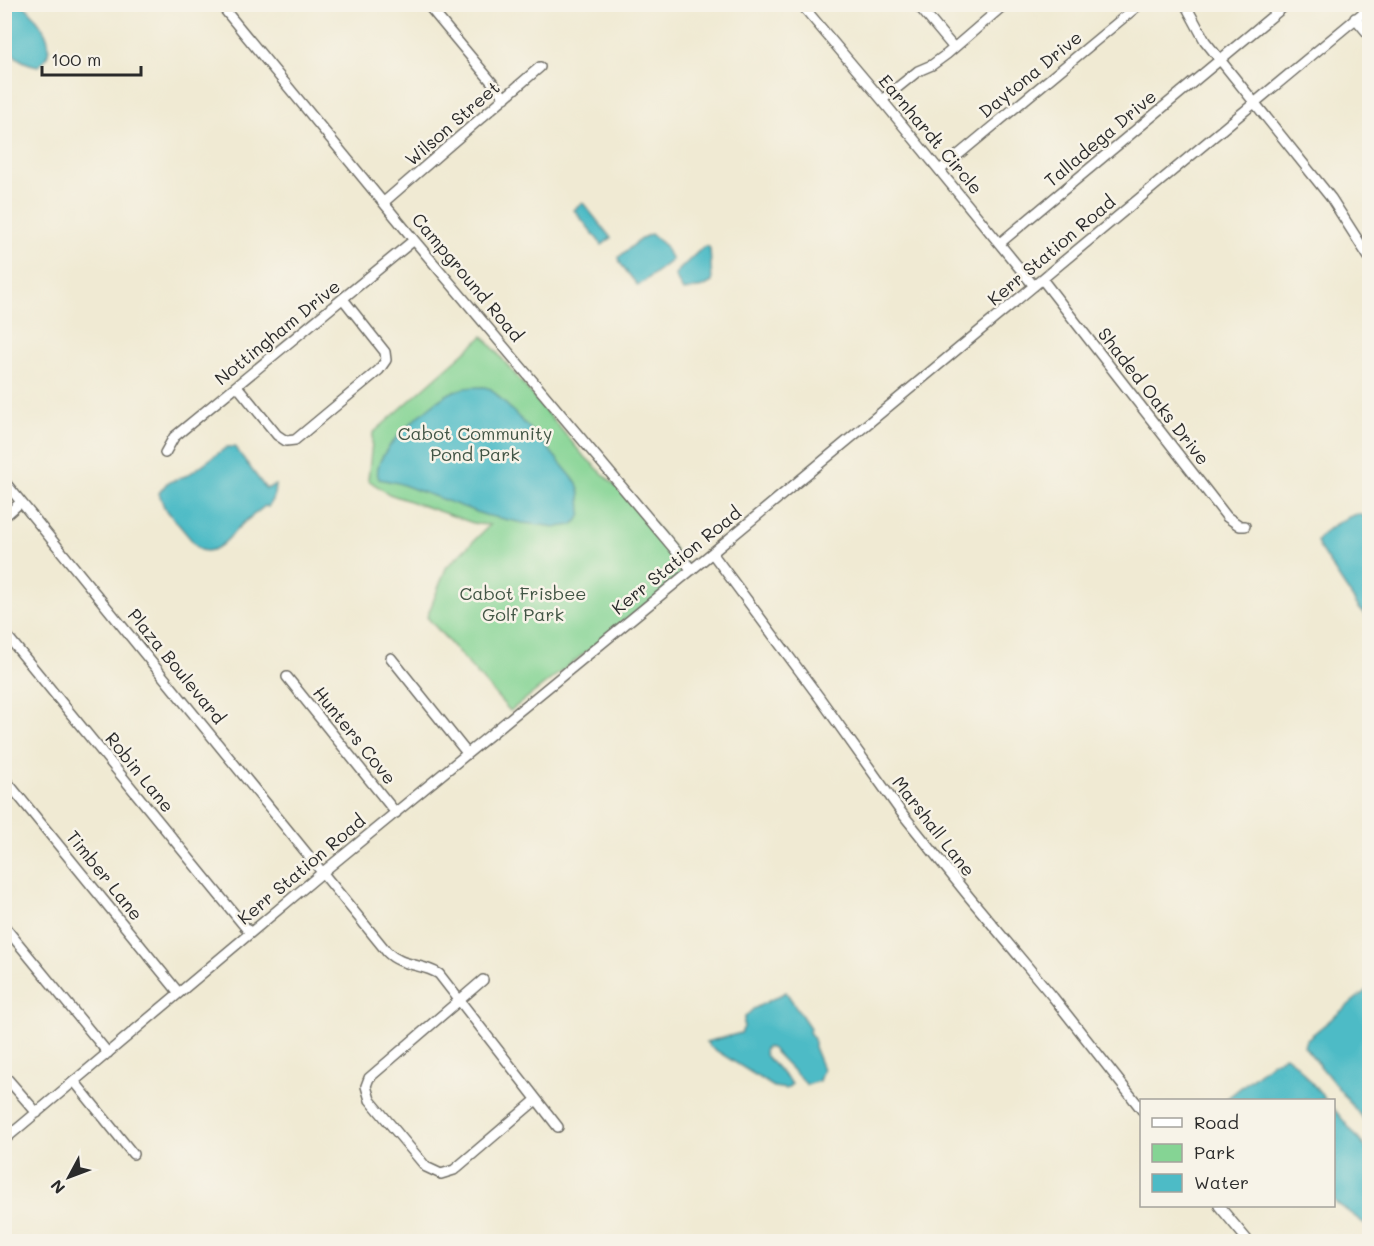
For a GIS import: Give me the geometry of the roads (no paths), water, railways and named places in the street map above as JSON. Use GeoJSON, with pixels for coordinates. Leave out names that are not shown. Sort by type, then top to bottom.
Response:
{"type":"FeatureCollection","features":[{"type":"Feature","properties":{"kind":"street","name":"Campground Road"},"geometry":{"type":"LineString","coordinates":[[220,4],[414,240],[692,570]]}},
{"type":"Feature","properties":{"kind":"street"},"geometry":{"type":"LineString","coordinates":[[428,4],[505,99]]}},
{"type":"Feature","properties":{"kind":"street","name":"Earnhardt Circle"},"geometry":{"type":"LineString","coordinates":[[801,4],[1000,243],[1038,283]]}},
{"type":"Feature","properties":{"kind":"street"},"geometry":{"type":"LineString","coordinates":[[917,4],[954,48]]}},
{"type":"Feature","properties":{"kind":"street"},"geometry":{"type":"LineString","coordinates":[[882,100],[918,71],[932,65],[954,48],[1005,4]]}},
{"type":"Feature","properties":{"kind":"street","name":"Daytona Drive"},"geometry":{"type":"LineString","coordinates":[[940,170],[1140,4]]}},
{"type":"Feature","properties":{"kind":"street"},"geometry":{"type":"LineString","coordinates":[[1185,4],[1205,41],[1331,198],[1370,259]]}},
{"type":"Feature","properties":{"kind":"street","name":"Talladega Drive"},"geometry":{"type":"LineString","coordinates":[[1000,243],[1287,4]]}},
{"type":"Feature","properties":{"kind":"street","name":"Kerr Station Road"},"geometry":{"type":"LineString","coordinates":[[4,1140],[323,872],[692,570],[1370,7]]}},
{"type":"Feature","properties":{"kind":"street"},"geometry":{"type":"LineString","coordinates":[[1355,18],[1370,36]]}},
{"type":"Feature","properties":{"kind":"street","name":"Wilson Street"},"geometry":{"type":"LineString","coordinates":[[384,202],[540,67]]}},
{"type":"Feature","properties":{"kind":"street","name":"Nottingham Drive"},"geometry":{"type":"LineString","coordinates":[[165,453],[174,437],[414,240]]}},
{"type":"Feature","properties":{"kind":"street","name":"Shaded Oaks Drive"},"geometry":{"type":"LineString","coordinates":[[1038,283],[1227,517],[1240,526],[1245,526]]}},
{"type":"Feature","properties":{"kind":"street"},"geometry":{"type":"LineString","coordinates":[[237,386],[277,435],[285,441],[295,440],[379,369],[386,360],[385,352],[343,299]]}},
{"type":"Feature","properties":{"kind":"street","name":"Plaza Boulevard"},"geometry":{"type":"LineString","coordinates":[[4,481],[393,958],[401,963],[430,968],[439,974],[558,1127]]}},
{"type":"Feature","properties":{"kind":"street"},"geometry":{"type":"LineString","coordinates":[[4,517],[21,502]]}},
{"type":"Feature","properties":{"kind":"street","name":"Marshall Lane"},"geometry":{"type":"LineString","coordinates":[[712,553],[901,812],[1053,997],[1140,1107]]}},
{"type":"Feature","properties":{"kind":"street","name":"Robin Lane"},"geometry":{"type":"LineString","coordinates":[[4,632],[250,933]]}},
{"type":"Feature","properties":{"kind":"street"},"geometry":{"type":"LineString","coordinates":[[391,658],[467,753]]}},
{"type":"Feature","properties":{"kind":"street","name":"Hunters Cove"},"geometry":{"type":"LineString","coordinates":[[287,677],[396,813]]}},
{"type":"Feature","properties":{"kind":"street","name":"Timber Lane"},"geometry":{"type":"LineString","coordinates":[[4,778],[179,993]]}},
{"type":"Feature","properties":{"kind":"street"},"geometry":{"type":"LineString","coordinates":[[4,926],[108,1053]]}},
{"type":"Feature","properties":{"kind":"street"},"geometry":{"type":"LineString","coordinates":[[483,980],[369,1078],[366,1086],[370,1100],[426,1167],[441,1174],[454,1170],[536,1100]]}},
{"type":"Feature","properties":{"kind":"street"},"geometry":{"type":"LineString","coordinates":[[4,1075],[37,1113]]}},
{"type":"Feature","properties":{"kind":"street"},"geometry":{"type":"LineString","coordinates":[[74,1081],[133,1154]]}},
{"type":"Feature","properties":{"kind":"street"},"geometry":{"type":"LineString","coordinates":[[1220,1207],[1249,1242]]}},
{"type":"Feature","properties":{"kind":"water"},"geometry":{"type":"Polygon","coordinates":[[[5,4],[24,5],[42,26],[49,43],[45,59],[38,66],[19,59],[5,46],[5,4]]]}},
{"type":"Feature","properties":{"kind":"water"},"geometry":{"type":"Polygon","coordinates":[[[583,203],[611,238],[602,245],[574,210],[583,203]]]}},
{"type":"Feature","properties":{"kind":"water"},"geometry":{"type":"Polygon","coordinates":[[[651,234],[665,246],[672,260],[638,286],[620,263],[619,257],[642,238],[651,234]]]}},
{"type":"Feature","properties":{"kind":"water"},"geometry":{"type":"Polygon","coordinates":[[[708,246],[712,282],[703,287],[683,291],[675,276],[676,273],[703,247],[708,246]]]}},
{"type":"Feature","properties":{"kind":"water"},"geometry":{"type":"Polygon","coordinates":[[[464,388],[491,389],[542,441],[577,483],[581,514],[572,525],[557,527],[485,515],[398,483],[379,479],[378,469],[383,457],[392,443],[417,417],[452,392],[464,388]]]}},
{"type":"Feature","properties":{"kind":"water"},"geometry":{"type":"Polygon","coordinates":[[[227,447],[235,447],[266,489],[275,485],[274,496],[268,507],[265,506],[248,519],[216,549],[205,551],[199,549],[164,507],[159,493],[167,483],[188,475],[227,447]]]}},
{"type":"Feature","properties":{"kind":"water"},"geometry":{"type":"Polygon","coordinates":[[[1358,514],[1364,516],[1369,523],[1369,620],[1317,541],[1335,524],[1358,514]]]}},
{"type":"Feature","properties":{"kind":"water"},"geometry":{"type":"Polygon","coordinates":[[[1369,988],[1369,1126],[1304,1046],[1306,1040],[1369,988]]]}},
{"type":"Feature","properties":{"kind":"water"},"geometry":{"type":"Polygon","coordinates":[[[786,992],[810,1028],[809,1032],[814,1039],[814,1047],[823,1069],[819,1081],[807,1085],[771,1048],[766,1047],[765,1055],[792,1084],[786,1089],[774,1087],[706,1042],[741,1033],[744,1018],[753,1009],[786,992]]]}},
{"type":"Feature","properties":{"kind":"water"},"geometry":{"type":"Polygon","coordinates":[[[1285,1056],[1297,1065],[1325,1099],[1226,1099],[1273,1062],[1285,1056]]]}},
{"type":"Feature","properties":{"kind":"water"},"geometry":{"type":"Polygon","coordinates":[[[1335,1110],[1369,1152],[1369,1227],[1335,1202],[1335,1110]]]}},
{"type":"Feature","properties":{"kind":"park label","name":"Cabot Community Pond Park"},"geometry":{"type":"Point","coordinates":[475,443]}},
{"type":"Feature","properties":{"kind":"park label","name":"Cabot Frisbee Golf Park"},"geometry":{"type":"Point","coordinates":[523,603]}}]}
